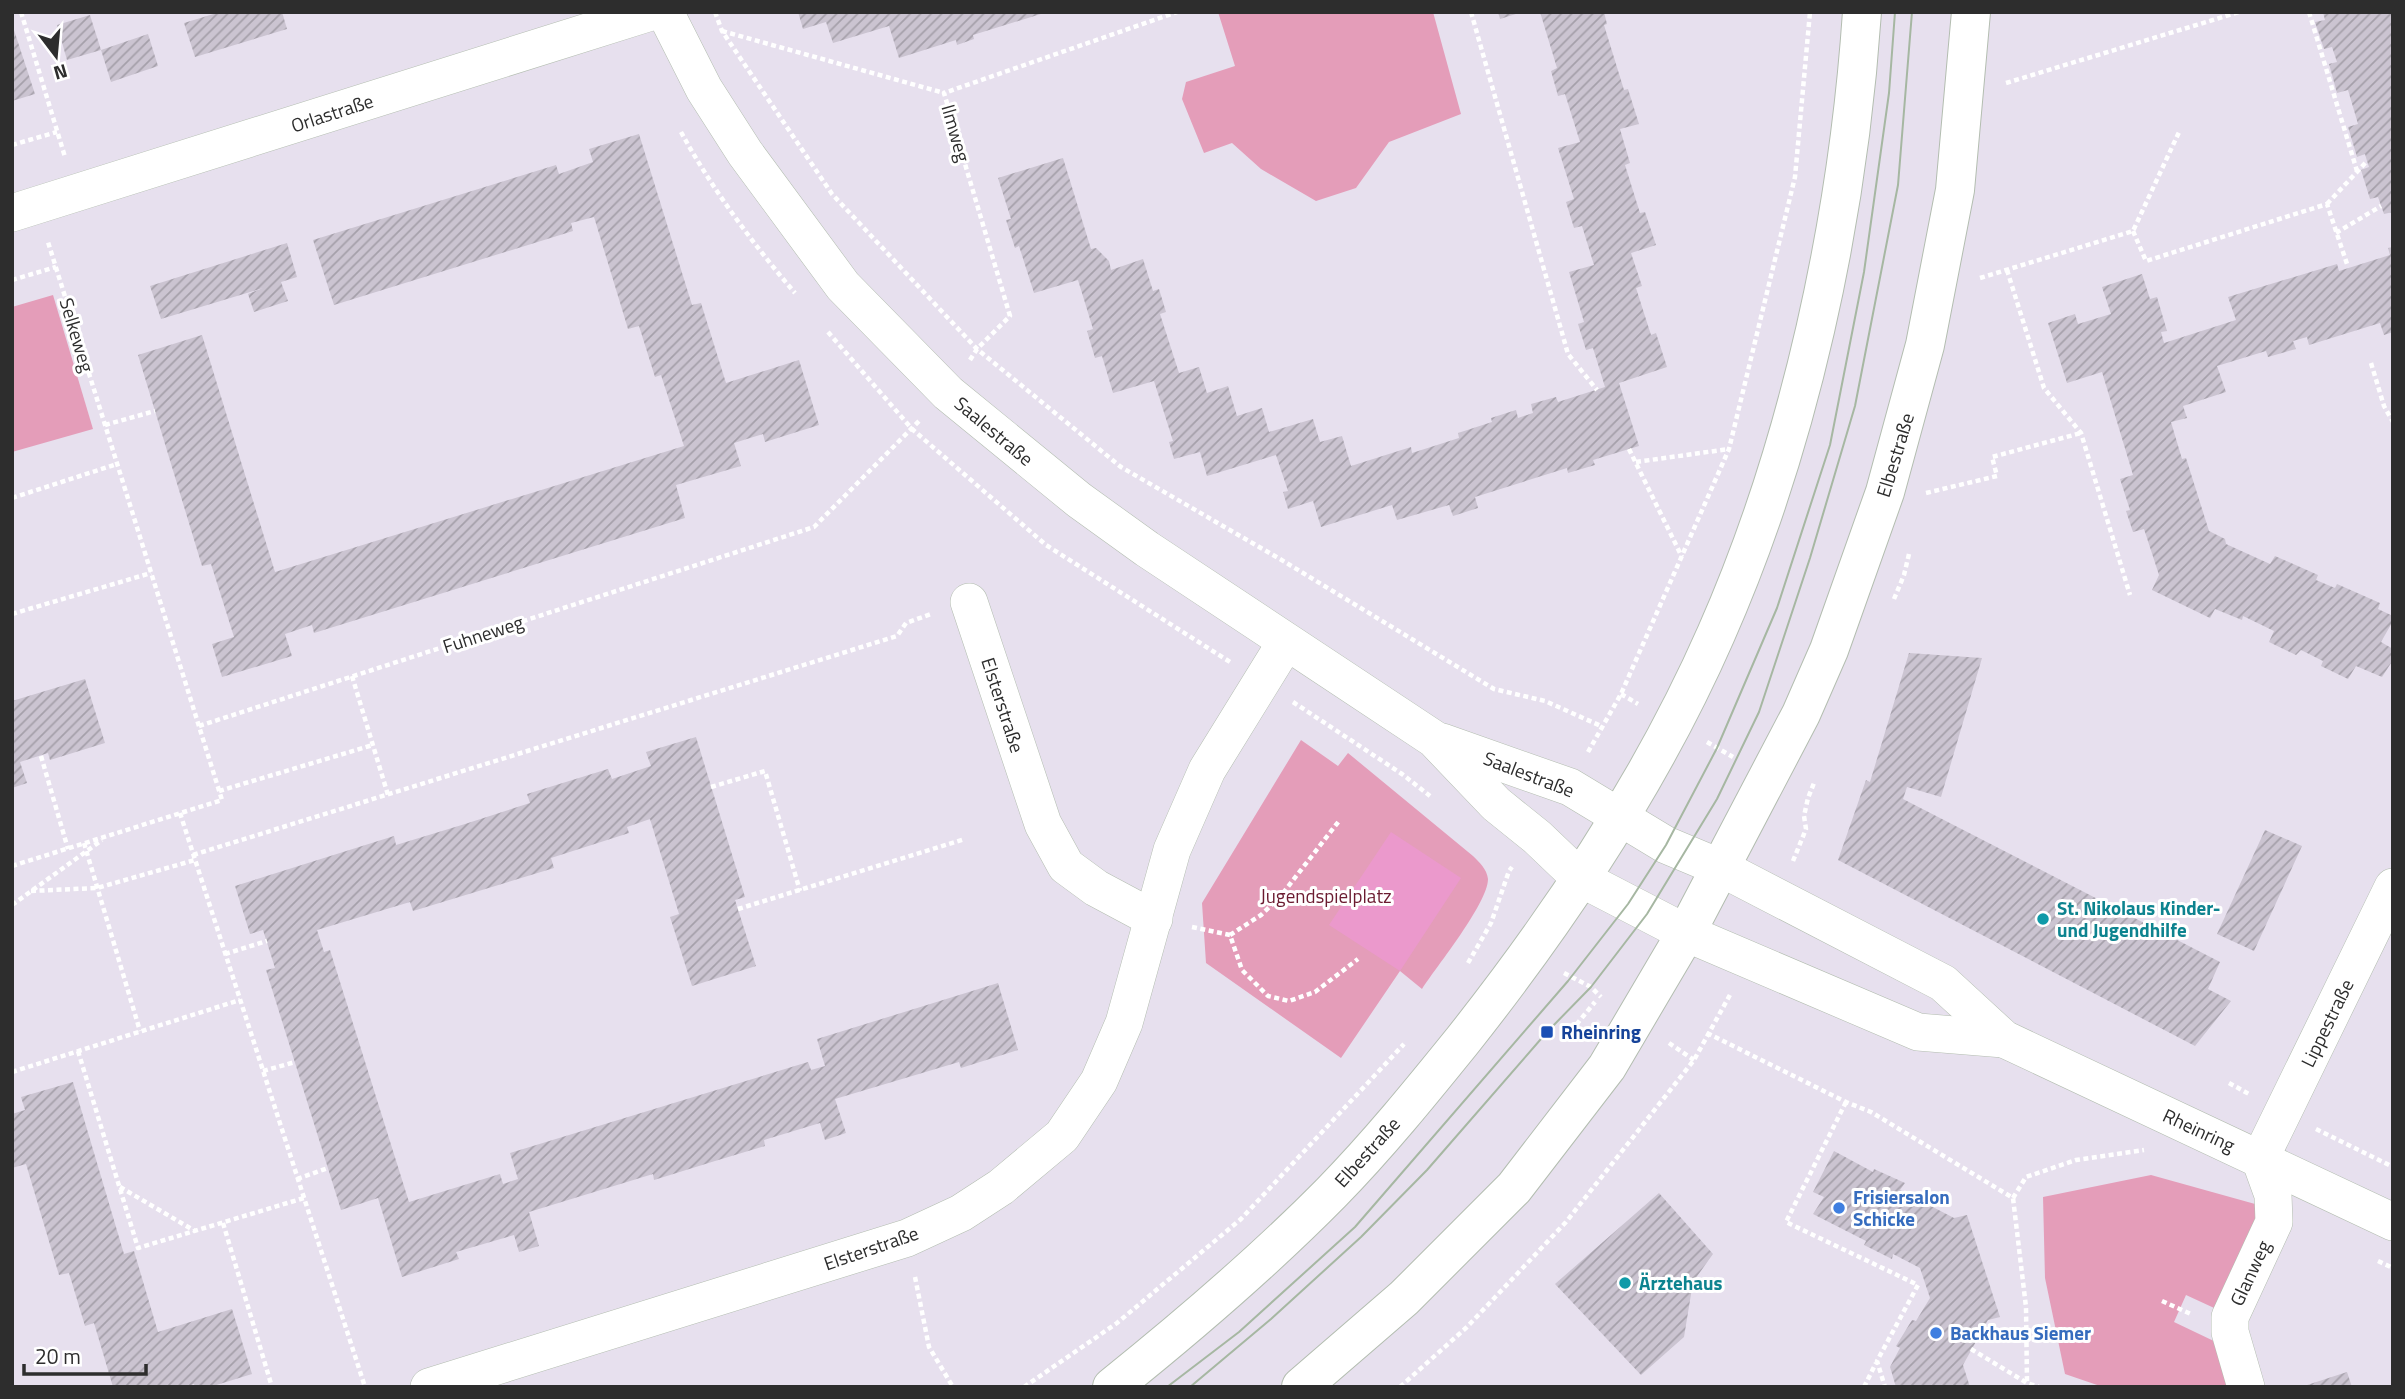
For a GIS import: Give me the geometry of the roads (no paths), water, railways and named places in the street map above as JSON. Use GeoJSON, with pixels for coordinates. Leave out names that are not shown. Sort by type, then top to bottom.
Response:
{"type":"FeatureCollection","features":[{"type":"Feature","properties":{"kind":"street","name":"Orlastraße"},"geometry":{"type":"LineString","coordinates":[[25,209],[651,12]]}},
{"type":"Feature","properties":{"kind":"street","name":"Saalestraße"},"geometry":{"type":"LineString","coordinates":[[666,12],[704,89],[787,214],[843,286],[948,393],[1079,500],[1147,549],[1434,739],[1496,804],[1537,837],[1580,878]]}},
{"type":"Feature","properties":{"kind":"street","name":"Elbestraße"},"geometry":{"type":"LineString","coordinates":[[1112,1387],[1250,1270],[1332,1192],[1425,1088],[1532,951],[1621,818],[1695,681],[1718,631],[1752,544],[1788,429],[1811,342],[1841,200],[1862,12]]}},
{"type":"Feature","properties":{"kind":"street","name":"Elbestraße"},"geometry":{"type":"LineString","coordinates":[[1301,1387],[1405,1298],[1514,1188],[1607,1067],[1686,933],[1801,714],[1829,650],[1885,492],[1925,345],[1955,190],[1970,12]]}},
{"type":"Feature","properties":{"kind":"street","name":"Elsterstraße"},"geometry":{"type":"LineString","coordinates":[[969,602],[1043,824],[1066,866],[1096,888],[1154,919]]}},
{"type":"Feature","properties":{"kind":"street","name":"Elsterstraße"},"geometry":{"type":"LineString","coordinates":[[429,1387],[907,1238],[961,1213],[1002,1187],[1062,1136],[1098,1082],[1124,1023],[1172,850],[1206,770],[1286,642]]}},
{"type":"Feature","properties":{"kind":"street","name":"Saalestraße"},"geometry":{"type":"LineString","coordinates":[[1434,739],[1570,787],[1621,818]]}},
{"type":"Feature","properties":{"kind":"street"},"geometry":{"type":"LineString","coordinates":[[1621,818],[1666,845],[1721,868]]}},
{"type":"Feature","properties":{"kind":"street","name":"Rheinring"},"geometry":{"type":"LineString","coordinates":[[1721,868],[1943,984],[2004,1039],[2393,1222]]}},
{"type":"Feature","properties":{"kind":"street"},"geometry":{"type":"LineString","coordinates":[[1580,878],[1686,933]]}},
{"type":"Feature","properties":{"kind":"street","name":"Lippestraße"},"geometry":{"type":"LineString","coordinates":[[2260,1159],[2393,887]]}},
{"type":"Feature","properties":{"kind":"street","name":"Rheinring"},"geometry":{"type":"LineString","coordinates":[[1686,933],[1919,1032],[2004,1039]]}},
{"type":"Feature","properties":{"kind":"street","name":"Glanweg"},"geometry":{"type":"LineString","coordinates":[[2246,1387],[2230,1332],[2230,1317],[2274,1222],[2273,1195],[2260,1159]]}},
{"type":"Feature","properties":{"kind":"tram line"},"geometry":{"type":"LineString","coordinates":[[1167,1387],[1239,1332],[1355,1227],[1568,981],[1628,904],[1666,845],[1717,748],[1777,608],[1830,445],[1864,272],[1889,93],[1895,12]]}},
{"type":"Feature","properties":{"kind":"tram line"},"geometry":{"type":"LineString","coordinates":[[1190,1387],[1271,1319],[1361,1237],[1427,1170],[1547,1032],[1591,987],[1647,914],[1717,799],[1759,712],[1810,558],[1855,406],[1898,185],[1912,12]]}},
{"type":"Feature","properties":{"kind":"place","name":"St. Nikolaus Kinder- und Jugendhilfe"},"geometry":{"type":"Point","coordinates":[2043,919]}},
{"type":"Feature","properties":{"kind":"place","name":"Rheinring"},"geometry":{"type":"Point","coordinates":[1547,1032]}},
{"type":"Feature","properties":{"kind":"place","name":"Frisiersalon Schicke"},"geometry":{"type":"Point","coordinates":[1839,1208]}},
{"type":"Feature","properties":{"kind":"place","name":"Ärztehaus"},"geometry":{"type":"Point","coordinates":[1625,1283]}},
{"type":"Feature","properties":{"kind":"place","name":"Backhaus Siemer"},"geometry":{"type":"Point","coordinates":[1936,1333]}},
{"type":"Feature","properties":{"kind":"park label","name":"Jugendspielplatz"},"geometry":{"type":"Point","coordinates":[1326,896]}}]}
